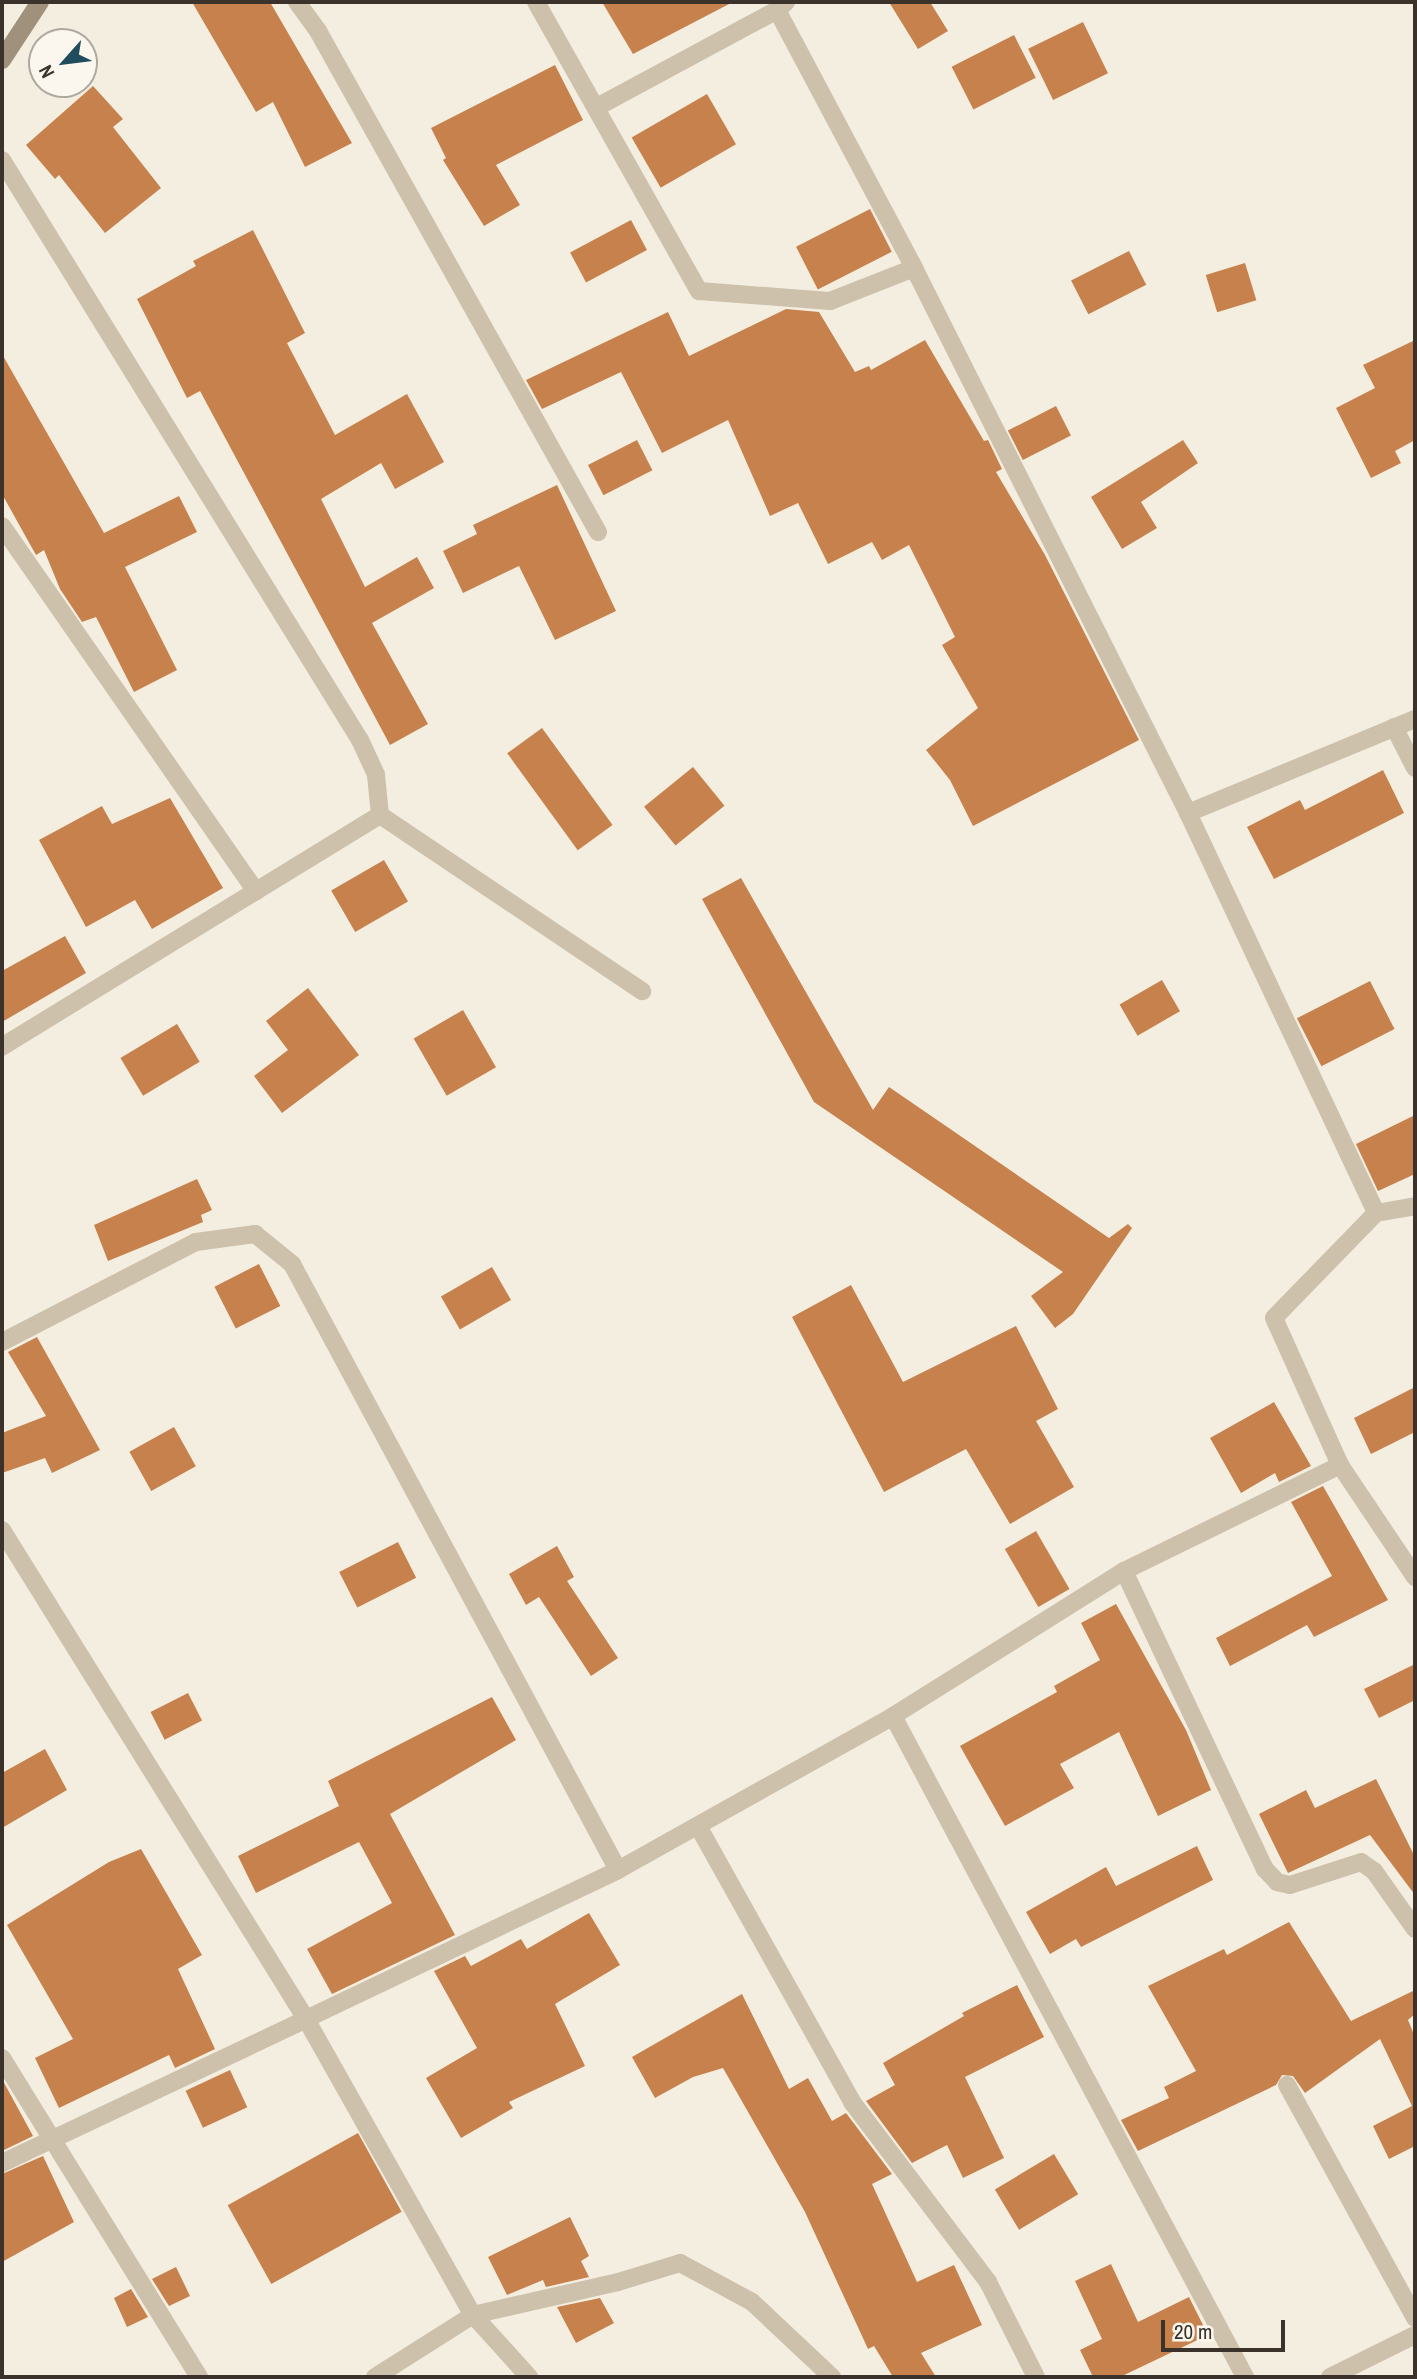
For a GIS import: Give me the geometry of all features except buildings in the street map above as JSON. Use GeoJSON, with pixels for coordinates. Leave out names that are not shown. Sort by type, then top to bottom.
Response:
{"type":"FeatureCollection","features":[{"type":"Feature","properties":{"kind":"main road"},"geometry":{"type":"LineString","coordinates":[[2,60],[40,2]]}},
{"type":"Feature","properties":{"kind":"street"},"geometry":{"type":"LineString","coordinates":[[297,2],[318,31],[598,532]]}},
{"type":"Feature","properties":{"kind":"street"},"geometry":{"type":"LineString","coordinates":[[536,2],[699,291],[830,301],[914,268]]}},
{"type":"Feature","properties":{"kind":"street"},"geometry":{"type":"LineString","coordinates":[[597,107],[782,6],[1188,813],[1376,1213]]}},
{"type":"Feature","properties":{"kind":"street"},"geometry":{"type":"LineString","coordinates":[[2,160],[360,740],[376,775],[380,814]]}},
{"type":"Feature","properties":{"kind":"street"},"geometry":{"type":"LineString","coordinates":[[2,526],[256,891]]}},
{"type":"Feature","properties":{"kind":"street"},"geometry":{"type":"LineString","coordinates":[[1188,813],[1415,719]]}},
{"type":"Feature","properties":{"kind":"street"},"geometry":{"type":"LineString","coordinates":[[1394,727],[1415,768]]}},
{"type":"Feature","properties":{"kind":"street"},"geometry":{"type":"LineString","coordinates":[[2,1047],[380,814]]}},
{"type":"Feature","properties":{"kind":"street"},"geometry":{"type":"LineString","coordinates":[[380,814],[642,991]]}},
{"type":"Feature","properties":{"kind":"street"},"geometry":{"type":"LineString","coordinates":[[1415,1206],[1376,1213],[1274,1318],[1340,1465],[1415,1577]]}},
{"type":"Feature","properties":{"kind":"street"},"geometry":{"type":"LineString","coordinates":[[2,1342],[196,1242],[255,1234],[292,1264],[618,1870]]}},
{"type":"Feature","properties":{"kind":"street"},"geometry":{"type":"LineString","coordinates":[[2,2163],[618,1870],[893,1716],[1124,1571],[1340,1465]]}},
{"type":"Feature","properties":{"kind":"street"},"geometry":{"type":"LineString","coordinates":[[2,1530],[306,2019],[473,2315],[529,2377]]}},
{"type":"Feature","properties":{"kind":"street"},"geometry":{"type":"LineString","coordinates":[[1124,1571],[1265,1869],[1277,1882],[1290,1885],[1361,1862],[1374,1871],[1415,1929]]}},
{"type":"Feature","properties":{"kind":"street"},"geometry":{"type":"LineString","coordinates":[[893,1716],[1245,2377]]}},
{"type":"Feature","properties":{"kind":"street"},"geometry":{"type":"LineString","coordinates":[[698,1826],[852,2102],[988,2282],[1036,2377]]}},
{"type":"Feature","properties":{"kind":"street"},"geometry":{"type":"LineString","coordinates":[[2,2058],[199,2377]]}},
{"type":"Feature","properties":{"kind":"street"},"geometry":{"type":"LineString","coordinates":[[1287,2085],[1415,2318]]}},
{"type":"Feature","properties":{"kind":"street"},"geometry":{"type":"LineString","coordinates":[[375,2377],[473,2315],[618,2282],[680,2263],[752,2302],[832,2377]]}},
{"type":"Feature","properties":{"kind":"street"},"geometry":{"type":"LineString","coordinates":[[1330,2377],[1415,2335]]}}]}
